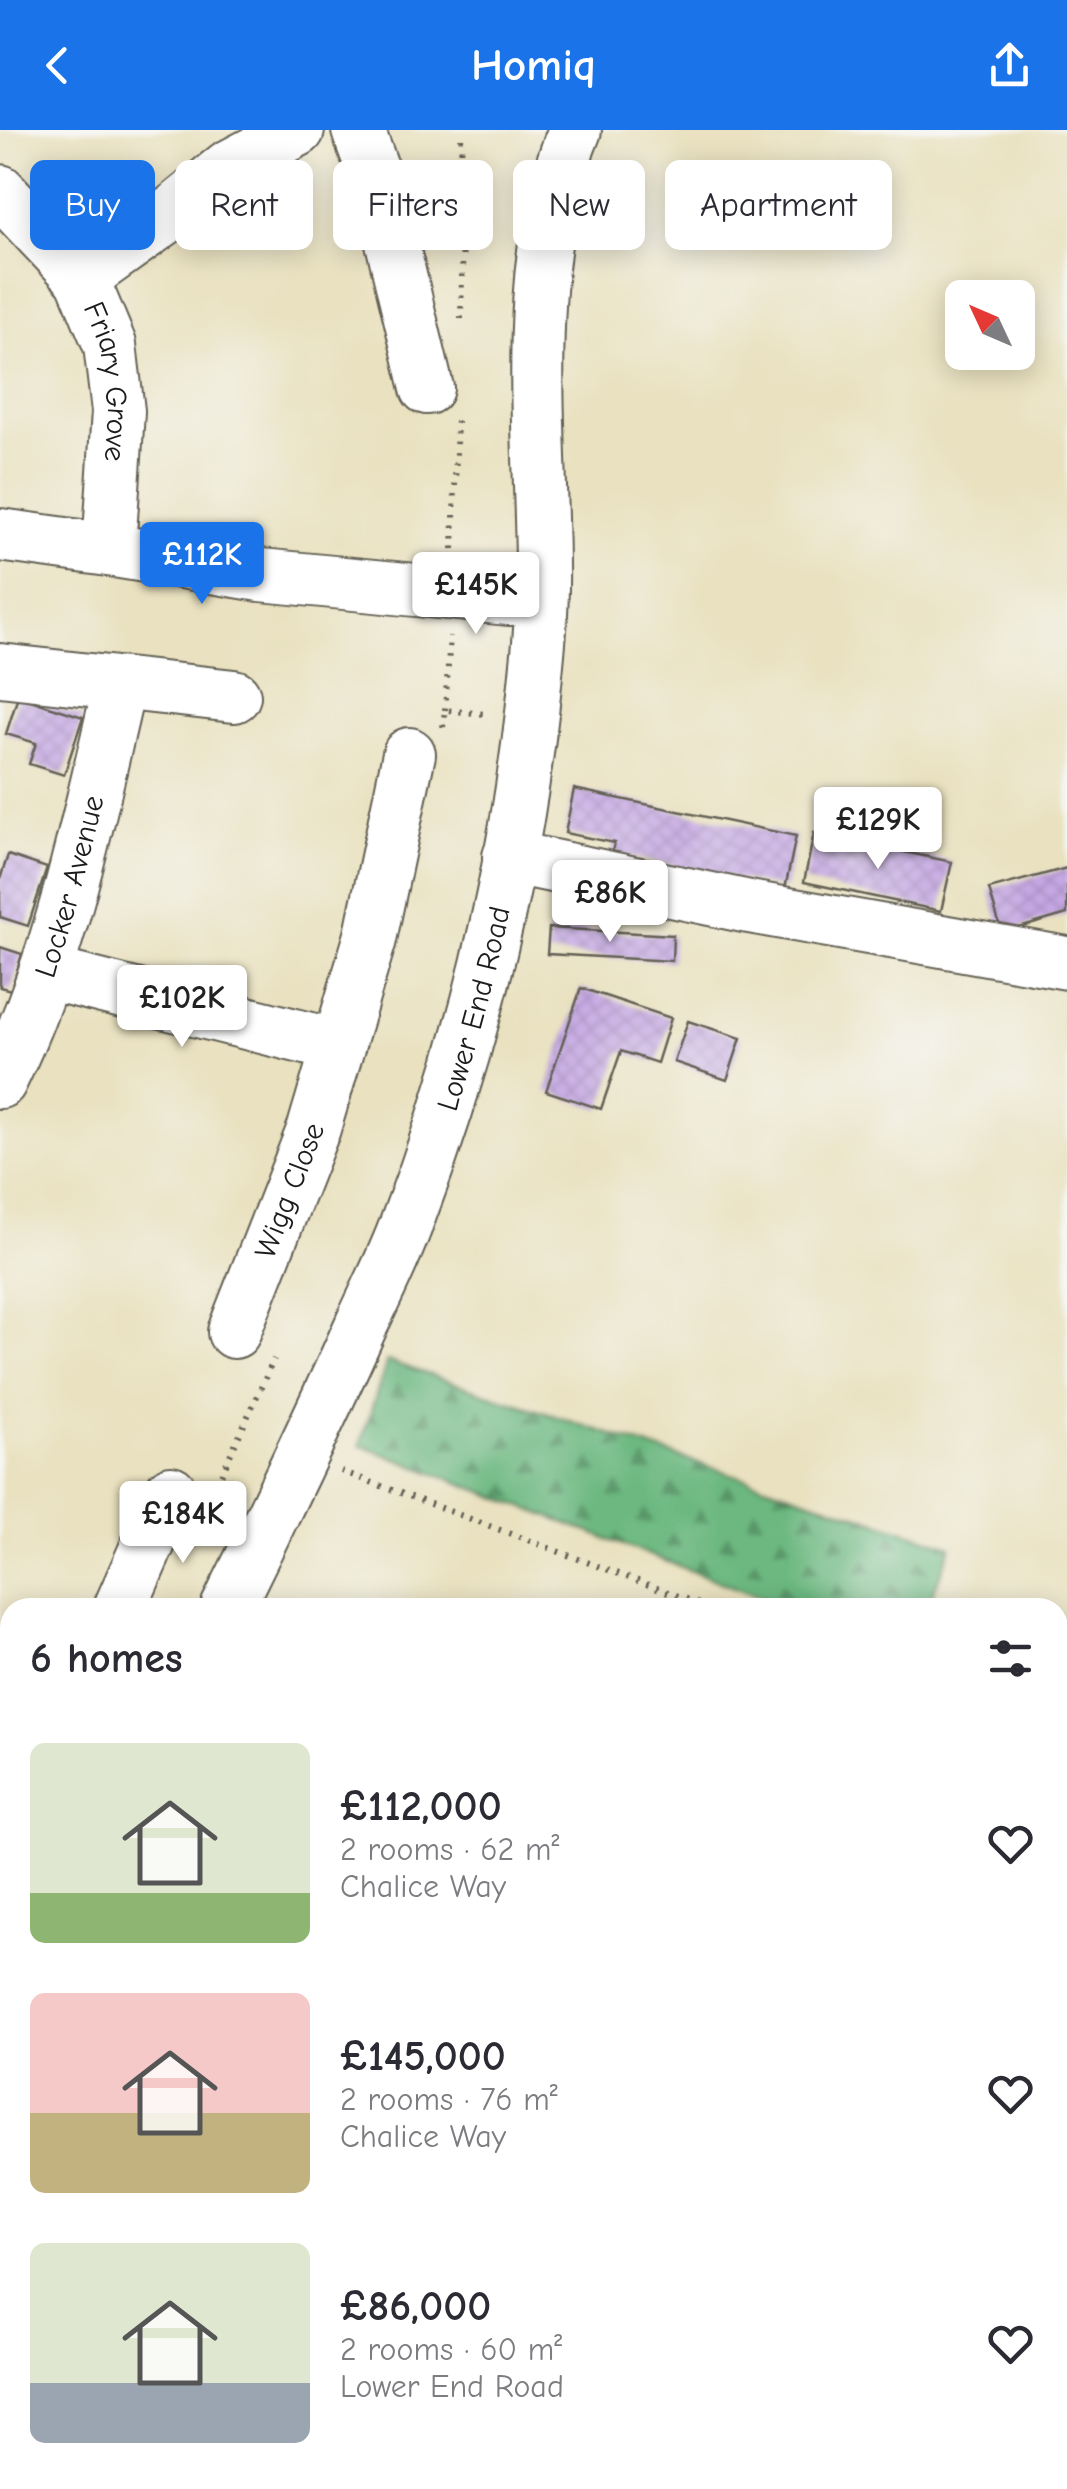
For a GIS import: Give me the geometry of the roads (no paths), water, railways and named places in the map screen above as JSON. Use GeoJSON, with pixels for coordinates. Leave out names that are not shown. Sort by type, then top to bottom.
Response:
{"type":"FeatureCollection","features":[{"type":"Feature","properties":{"kind":"street","name":"Friary Grove"},"geometry":{"type":"LineString","coordinates":[[82,278],[228,167],[298,130]]}},
{"type":"Feature","properties":{"kind":"street"},"geometry":{"type":"LineString","coordinates":[[358,130],[378,184],[427,388]]}},
{"type":"Feature","properties":{"kind":"street","name":"Lower End Road"},"geometry":{"type":"LineString","coordinates":[[232,1598],[303,1456],[407,1224],[473,1027],[510,858],[531,718],[541,598],[541,296],[552,198],[575,130]]}},
{"type":"Feature","properties":{"kind":"street","name":"Friary Grove"},"geometry":{"type":"LineString","coordinates":[[0,192],[82,278],[110,345],[118,411],[109,550]]}},
{"type":"Feature","properties":{"kind":"street"},"geometry":{"type":"LineString","coordinates":[[0,535],[261,574],[541,598]]}},
{"type":"Feature","properties":{"kind":"street"},"geometry":{"type":"LineString","coordinates":[[0,670],[234,696]]}},
{"type":"Feature","properties":{"kind":"street","name":"Locker Avenue"},"geometry":{"type":"LineString","coordinates":[[7,1052],[47,973],[120,684]]}},
{"type":"Feature","properties":{"kind":"street","name":"Wigg Close"},"geometry":{"type":"LineString","coordinates":[[234,1332],[314,1128],[370,940],[409,754]]}},
{"type":"Feature","properties":{"kind":"street"},"geometry":{"type":"LineString","coordinates":[[510,858],[749,907],[1067,964]]}},
{"type":"Feature","properties":{"kind":"street"},"geometry":{"type":"LineString","coordinates":[[47,973],[338,1046]]}},
{"type":"Feature","properties":{"kind":"street"},"geometry":{"type":"LineString","coordinates":[[124,1598],[171,1492]]}}]}
